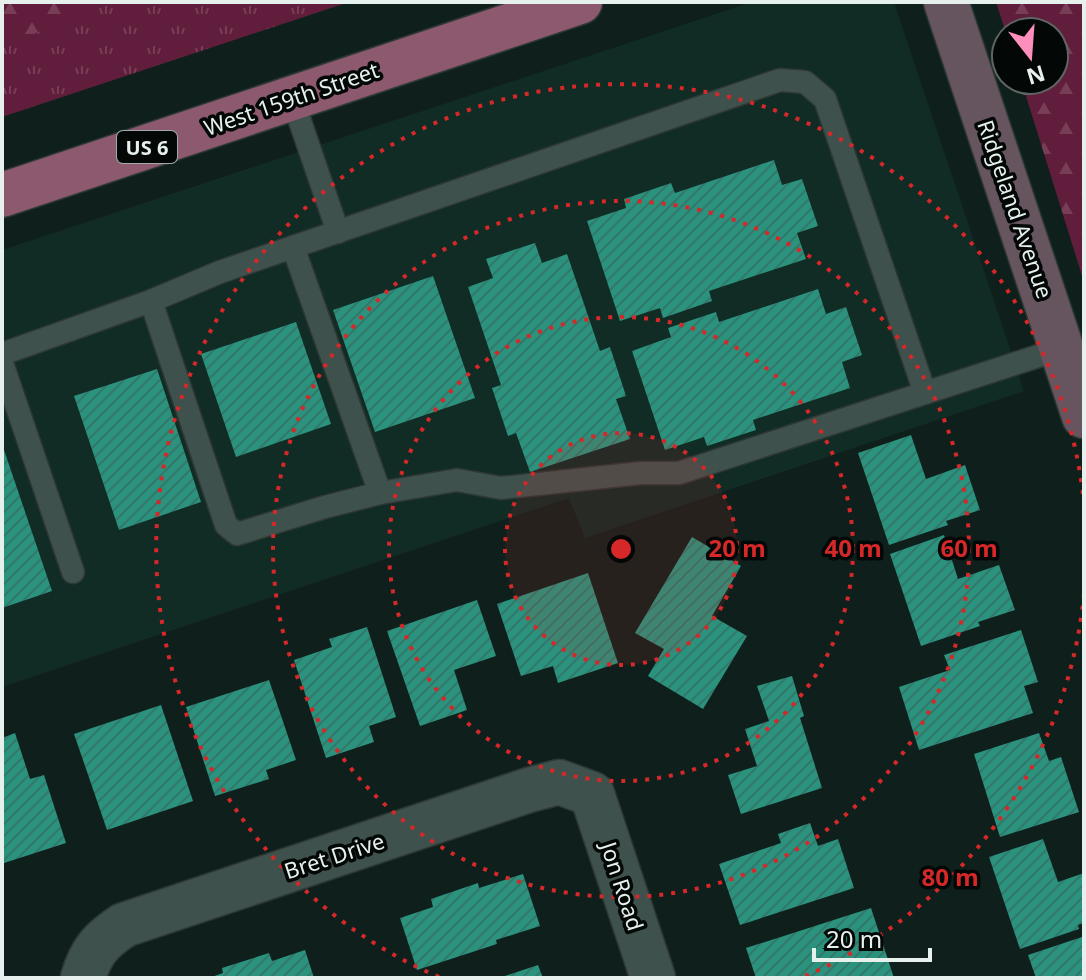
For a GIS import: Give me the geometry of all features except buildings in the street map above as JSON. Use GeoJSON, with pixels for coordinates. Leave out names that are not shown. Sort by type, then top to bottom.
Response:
{"type":"FeatureCollection","features":[{"type":"Feature","properties":{"kind":"main road","name":"West 159th Street"},"geometry":{"type":"LineString","coordinates":[[2,195],[580,2]]}},
{"type":"Feature","properties":{"kind":"street","name":"Ridgeland Avenue"},"geometry":{"type":"LineString","coordinates":[[946,2],[1084,416]]}},
{"type":"Feature","properties":{"kind":"street","name":"Bret Drive"},"geometry":{"type":"LineString","coordinates":[[86,969],[104,938],[124,925],[529,790],[559,782],[592,794]]}},
{"type":"Feature","properties":{"kind":"street","name":"Jon Road"},"geometry":{"type":"LineString","coordinates":[[592,794],[653,978]]}},
{"type":"Feature","properties":{"kind":"lane"},"geometry":{"type":"LineString","coordinates":[[2,354],[151,301],[220,272],[780,80],[805,82],[825,99],[925,393]]}},
{"type":"Feature","properties":{"kind":"lane"},"geometry":{"type":"LineString","coordinates":[[292,98],[338,232]]}},
{"type":"Feature","properties":{"kind":"lane"},"geometry":{"type":"LineString","coordinates":[[293,247],[380,493]]}},
{"type":"Feature","properties":{"kind":"lane"},"geometry":{"type":"LineString","coordinates":[[151,301],[226,525],[237,534],[380,493],[457,480],[501,488],[641,473],[679,473],[1063,348]]}},
{"type":"Feature","properties":{"kind":"lane"},"geometry":{"type":"LineString","coordinates":[[2,363],[73,572]]}},
{"type":"Feature","properties":{"kind":"shaded area"},"geometry":{"type":"Polygon","coordinates":[[[752,2],[894,2],[1024,391],[585,538],[569,498],[2,687],[2,250],[752,2]]]}},
{"type":"Feature","properties":{"kind":"green space"},"geometry":{"type":"Polygon","coordinates":[[[2,2],[349,2],[2,117],[2,2]]]}},
{"type":"Feature","properties":{"kind":"green space"},"geometry":{"type":"Polygon","coordinates":[[[2,2],[84,2],[72,21],[2,44],[2,2]]]}},
{"type":"Feature","properties":{"kind":"green space"},"geometry":{"type":"Polygon","coordinates":[[[996,2],[1084,2],[1084,282],[1026,96],[1070,96],[1070,16],[1001,16],[996,2]]]}}]}
